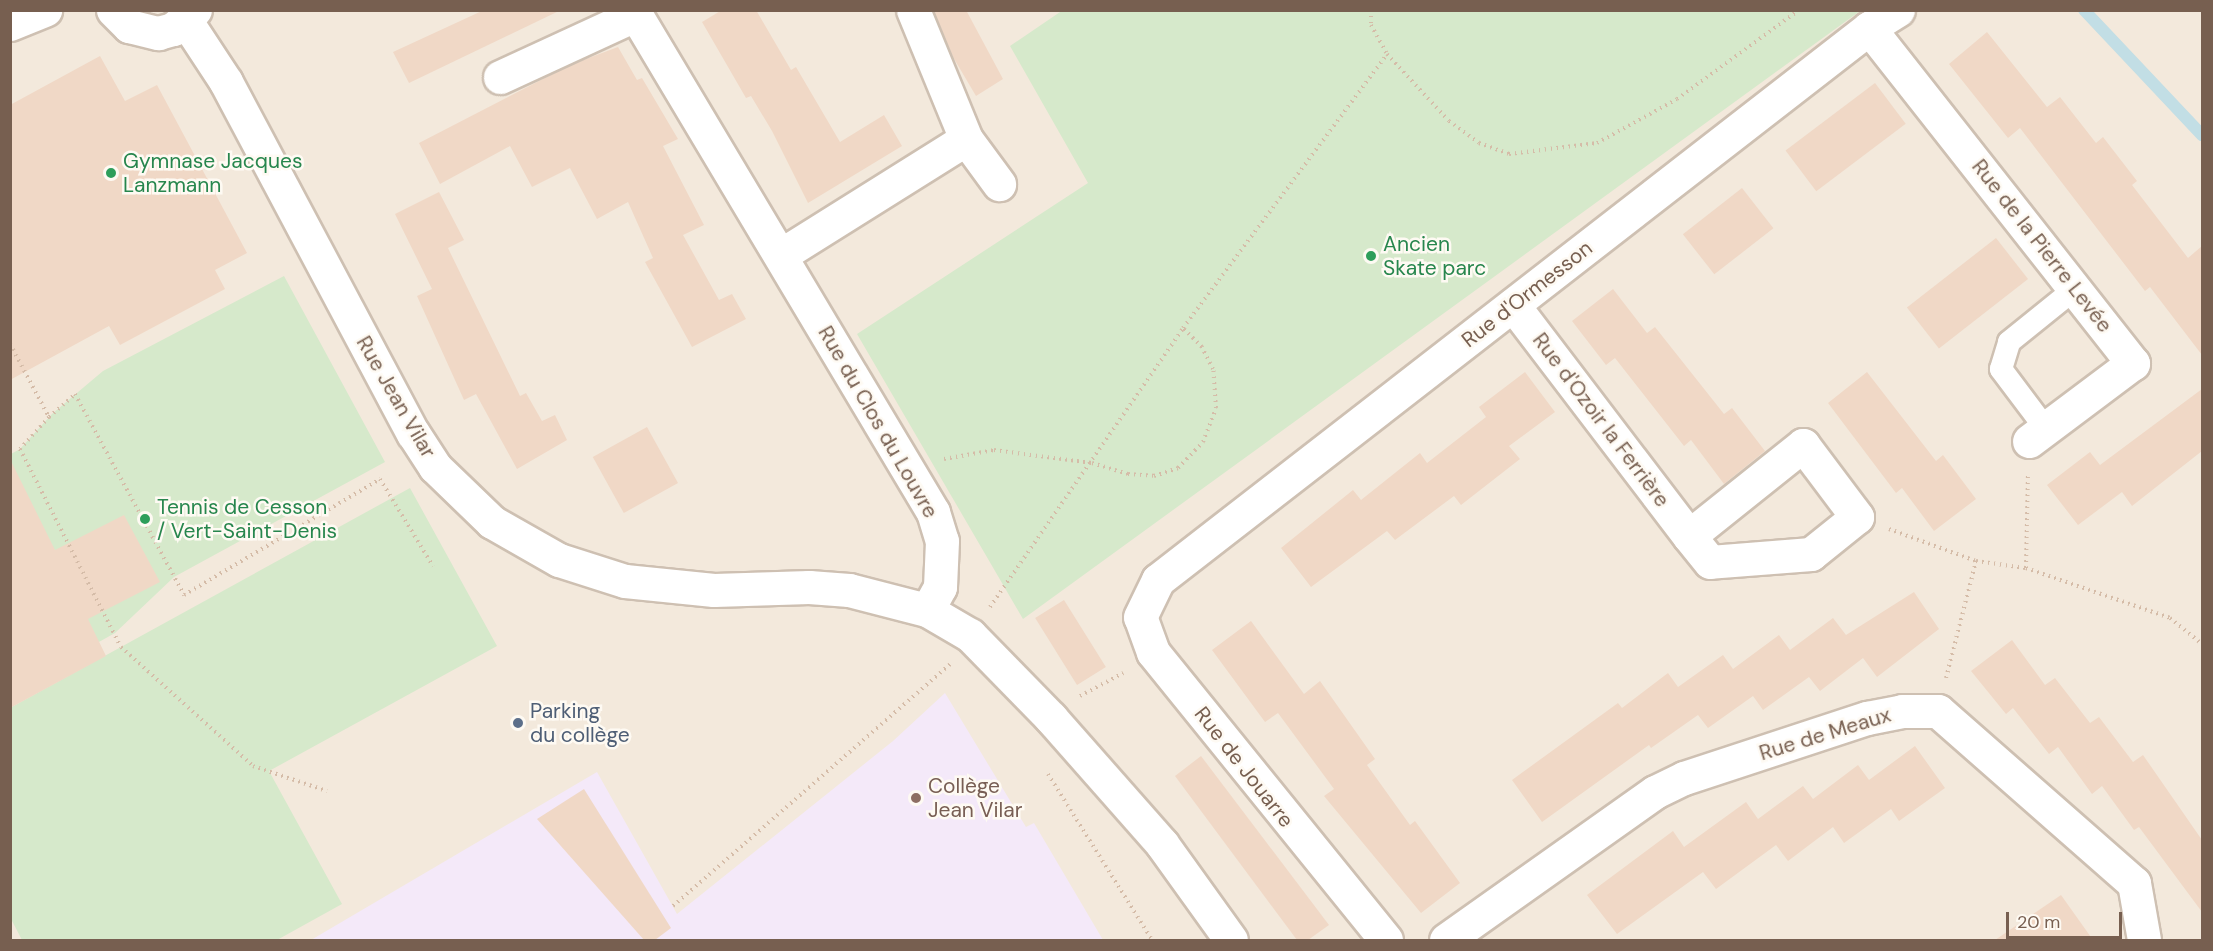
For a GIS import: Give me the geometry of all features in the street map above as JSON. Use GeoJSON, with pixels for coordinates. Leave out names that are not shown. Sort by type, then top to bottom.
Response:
{"type":"FeatureCollection","features":[{"type":"Feature","properties":{"kind":"street"},"geometry":{"type":"LineString","coordinates":[[10,24],[45,10]]}},
{"type":"Feature","properties":{"kind":"street"},"geometry":{"type":"LineString","coordinates":[[113,10],[129,26],[143,32],[158,33],[190,16]]}},
{"type":"Feature","properties":{"kind":"street"},"geometry":{"type":"LineString","coordinates":[[913,10],[966,139],[999,184]]}},
{"type":"Feature","properties":{"kind":"street","name":"Rue d'Ormesson"},"geometry":{"type":"LineString","coordinates":[[1158,580],[1869,28],[1898,10]]}},
{"type":"Feature","properties":{"kind":"street"},"geometry":{"type":"LineString","coordinates":[[500,77],[634,13]]}},
{"type":"Feature","properties":{"kind":"street","name":"Rue du Clos du Louvre"},"geometry":{"type":"LineString","coordinates":[[634,13],[933,512],[942,541],[940,587],[927,610]]}},
{"type":"Feature","properties":{"kind":"street","name":"Rue Jean Vilar"},"geometry":{"type":"LineString","coordinates":[[190,16],[413,433],[435,467],[492,522],[559,560],[625,581],[714,590],[809,587],[849,590],[927,610]]}},
{"type":"Feature","properties":{"kind":"street","name":"Rue de la Pierre Levée"},"geometry":{"type":"LineString","coordinates":[[1869,28],[2133,363],[2038,435]]}},
{"type":"Feature","properties":{"kind":"street"},"geometry":{"type":"LineString","coordinates":[[781,255],[966,139]]}},
{"type":"Feature","properties":{"kind":"street","name":"Rue d'Ozoir la Ferrière"},"geometry":{"type":"LineString","coordinates":[[1513,305],[1710,562],[1811,554],[1857,517]]}},
{"type":"Feature","properties":{"kind":"street"},"geometry":{"type":"LineString","coordinates":[[1689,536],[1803,445],[1857,517]]}},
{"type":"Feature","properties":{"kind":"street","name":"Rue de Jouarre"},"geometry":{"type":"LineString","coordinates":[[1158,580],[1140,617],[1153,652],[1386,940]]}},
{"type":"Feature","properties":{"kind":"street"},"geometry":{"type":"LineString","coordinates":[[927,610],[970,635],[1051,718],[1162,844],[1231,940]]}},
{"type":"Feature","properties":{"kind":"street","name":"Rue de Meaux"},"geometry":{"type":"LineString","coordinates":[[1446,940],[1655,792],[1684,778],[1868,718],[1902,711],[1938,711]]}},
{"type":"Feature","properties":{"kind":"street"},"geometry":{"type":"LineString","coordinates":[[1938,711],[2134,883],[2144,940]]}},
{"type":"Feature","properties":{"kind":"lane"},"geometry":{"type":"LineString","coordinates":[[2038,435],[2001,369],[2009,342],[2076,288]]}},
{"type":"Feature","properties":{"kind":"path"},"geometry":{"type":"LineString","coordinates":[[1371,10],[1371,26],[1387,54],[1449,120],[1479,143],[1509,154],[1597,143],[1677,99],[1799,10]]}},
{"type":"Feature","properties":{"kind":"path"},"geometry":{"type":"LineString","coordinates":[[673,906],[951,664],[1092,463],[1183,328],[1387,54]]}},
{"type":"Feature","properties":{"kind":"path"},"geometry":{"type":"LineString","coordinates":[[909,473],[947,458],[994,450],[1092,463],[1154,476],[1178,468],[1203,442],[1216,408],[1213,369],[1202,347],[1183,328]]}},
{"type":"Feature","properties":{"kind":"path"},"geometry":{"type":"LineString","coordinates":[[10,344],[49,417]]}},
{"type":"Feature","properties":{"kind":"path"},"geometry":{"type":"LineString","coordinates":[[327,791],[253,766],[121,647],[20,449],[49,417],[75,394],[184,595],[380,479],[433,566]]}},
{"type":"Feature","properties":{"kind":"path"},"geometry":{"type":"LineString","coordinates":[[2026,568],[2038,435]]}},
{"type":"Feature","properties":{"kind":"path"},"geometry":{"type":"LineString","coordinates":[[1857,517],[1976,561],[2026,568],[2170,618],[2202,644]]}},
{"type":"Feature","properties":{"kind":"path"},"geometry":{"type":"LineString","coordinates":[[1938,711],[1976,561]]}},
{"type":"Feature","properties":{"kind":"path"},"geometry":{"type":"LineString","coordinates":[[1051,718],[1076,697],[1104,686],[1153,652]]}},
{"type":"Feature","properties":{"kind":"path"},"geometry":{"type":"LineString","coordinates":[[951,664],[958,672]]}},
{"type":"Feature","properties":{"kind":"path"},"geometry":{"type":"LineString","coordinates":[[1046,771],[1152,940]]}},
{"type":"Feature","properties":{"kind":"shaded area"},"geometry":{"type":"Polygon","coordinates":[[[11,11],[2202,11],[2202,940],[11,940],[11,11]]]}},
{"type":"Feature","properties":{"kind":"shaded area","name":"Collège Jean Vilar"},"geometry":{"type":"Polygon","coordinates":[[[945,693],[1026,827],[1034,823],[1103,940],[311,940],[597,772],[677,914],[893,741],[945,693]]]}},
{"type":"Feature","properties":{"kind":"green space"},"geometry":{"type":"Polygon","coordinates":[[[1063,10],[1860,11],[1023,619],[857,334],[1088,183],[1010,46],[1063,10]]]}},
{"type":"Feature","properties":{"kind":"green space","name":"Tennis de Cesson / Vert-Saint-Denis"},"geometry":{"type":"Polygon","coordinates":[[[284,276],[385,462],[174,577],[115,633],[11,691],[11,454],[20,449],[52,414],[103,371],[284,276]]]}},
{"type":"Feature","properties":{"kind":"green space"},"geometry":{"type":"Polygon","coordinates":[[[410,488],[497,646],[269,771],[342,904],[277,940],[22,940],[11,919],[10,708],[410,488]]]}},
{"type":"Feature","properties":{"kind":"building"},"geometry":{"type":"Polygon","coordinates":[[[484,10],[561,10],[409,83],[393,52],[484,10]]]}},
{"type":"Feature","properties":{"kind":"building"},"geometry":{"type":"Polygon","coordinates":[[[722,10],[756,10],[791,70],[796,67],[840,142],[884,115],[902,146],[808,203],[772,131],[751,96],[746,98],[702,22],[722,10]]]}},
{"type":"Feature","properties":{"kind":"building"},"geometry":{"type":"Polygon","coordinates":[[[933,10],[966,10],[1003,79],[976,96],[953,57],[933,10]]]}},
{"type":"Feature","properties":{"kind":"building"},"geometry":{"type":"Polygon","coordinates":[[[1987,32],[2047,107],[2060,97],[2096,143],[2103,137],[2137,181],[2132,185],[2188,258],[2202,246],[2202,355],[2150,287],[2145,291],[2020,128],[2008,138],[1949,64],[1987,32]]]}},
{"type":"Feature","properties":{"kind":"building"},"geometry":{"type":"Polygon","coordinates":[[[618,47],[637,80],[642,78],[678,139],[663,146],[704,225],[683,235],[719,300],[732,294],[746,319],[692,347],[645,262],[653,258],[628,202],[597,219],[570,168],[532,187],[510,146],[440,184],[419,143],[570,65],[618,47]]]}},
{"type":"Feature","properties":{"kind":"building","name":"Gymnase Jacques Lanzmann"},"geometry":{"type":"Polygon","coordinates":[[[100,56],[125,101],[157,85],[247,253],[215,270],[225,289],[120,345],[109,326],[10,380],[10,105],[100,56]]]}},
{"type":"Feature","properties":{"kind":"building"},"geometry":{"type":"Polygon","coordinates":[[[1875,83],[1906,124],[1816,191],[1786,150],[1875,83]]]}},
{"type":"Feature","properties":{"kind":"building"},"geometry":{"type":"Polygon","coordinates":[[[1742,188],[1773,228],[1714,274],[1683,234],[1742,188]]]}},
{"type":"Feature","properties":{"kind":"building"},"geometry":{"type":"Polygon","coordinates":[[[439,192],[464,240],[448,248],[520,396],[526,393],[542,421],[555,415],[567,440],[517,469],[476,394],[464,400],[417,296],[432,289],[395,214],[439,192]]]}},
{"type":"Feature","properties":{"kind":"building"},"geometry":{"type":"Polygon","coordinates":[[[1996,238],[2028,279],[1939,349],[1907,308],[1996,238]]]}},
{"type":"Feature","properties":{"kind":"building"},"geometry":{"type":"Polygon","coordinates":[[[1613,289],[1647,333],[1655,327],[1724,414],[1732,408],[1765,451],[1724,484],[1691,440],[1684,446],[1615,358],[1606,365],[1572,321],[1613,289]]]}},
{"type":"Feature","properties":{"kind":"building"},"geometry":{"type":"Polygon","coordinates":[[[1525,372],[1555,412],[1509,446],[1520,459],[1461,505],[1454,496],[1395,540],[1387,531],[1311,587],[1281,548],[1353,490],[1361,500],[1420,453],[1427,463],[1486,417],[1479,407],[1525,372]]]}},
{"type":"Feature","properties":{"kind":"building"},"geometry":{"type":"Polygon","coordinates":[[[1867,372],[1936,461],[1943,455],[1976,499],[1934,531],[1902,488],[1896,493],[1828,403],[1867,372]]]}},
{"type":"Feature","properties":{"kind":"building"},"geometry":{"type":"Polygon","coordinates":[[[2202,389],[2202,451],[2132,506],[2122,492],[2078,525],[2047,485],[2090,452],[2100,465],[2202,389]]]}},
{"type":"Feature","properties":{"kind":"building"},"geometry":{"type":"Polygon","coordinates":[[[647,427],[678,483],[624,513],[593,457],[647,427]]]}},
{"type":"Feature","properties":{"kind":"building"},"geometry":{"type":"Polygon","coordinates":[[[10,459],[55,550],[124,515],[160,582],[88,619],[106,656],[10,708],[10,459]]]}},
{"type":"Feature","properties":{"kind":"building"},"geometry":{"type":"Polygon","coordinates":[[[1914,592],[1939,629],[1877,677],[1863,658],[1820,691],[1809,677],[1763,710],[1753,696],[1708,728],[1698,715],[1651,748],[1649,745],[1542,822],[1512,780],[1618,703],[1622,708],[1668,673],[1678,687],[1723,655],[1733,669],[1779,635],[1790,650],[1833,618],[1846,635],[1914,592]]]}},
{"type":"Feature","properties":{"kind":"building"},"geometry":{"type":"Polygon","coordinates":[[[1064,600],[1106,667],[1077,685],[1035,618],[1064,600]]]}},
{"type":"Feature","properties":{"kind":"building"},"geometry":{"type":"Polygon","coordinates":[[[1251,621],[1304,694],[1320,681],[1375,759],[1367,765],[1410,825],[1415,821],[1460,883],[1421,913],[1324,796],[1334,789],[1278,713],[1265,722],[1212,650],[1251,621]]]}},
{"type":"Feature","properties":{"kind":"building"},"geometry":{"type":"Polygon","coordinates":[[[2012,640],[2045,685],[2055,678],[2090,723],[2099,717],[2133,762],[2143,755],[2202,840],[2202,912],[2139,827],[2134,830],[2102,786],[2092,794],[2058,747],[2049,754],[2013,708],[2006,714],[1971,671],[2012,640]]]}},
{"type":"Feature","properties":{"kind":"building"},"geometry":{"type":"Polygon","coordinates":[[[1915,746],[1945,788],[1899,821],[1891,809],[1844,843],[1833,827],[1788,861],[1776,845],[1716,889],[1703,872],[1617,934],[1587,895],[1673,831],[1684,847],[1746,802],[1758,819],[1803,786],[1813,799],[1858,765],[1869,780],[1915,746]]]}},
{"type":"Feature","properties":{"kind":"building"},"geometry":{"type":"Polygon","coordinates":[[[1201,756],[1329,925],[1308,940],[1297,940],[1175,776],[1201,756]]]}},
{"type":"Feature","properties":{"kind":"building"},"geometry":{"type":"Polygon","coordinates":[[[584,789],[671,928],[655,940],[644,940],[537,819],[584,789]]]}},
{"type":"Feature","properties":{"kind":"building"},"geometry":{"type":"Polygon","coordinates":[[[2061,895],[2093,940],[1995,940],[2061,895]]]}},
{"type":"Feature","properties":{"kind":"waterway"},"geometry":{"type":"LineString","coordinates":[[2084,10],[2202,135]]}},
{"type":"Feature","properties":{"kind":"place","name":"Gymnase Jacques Lanzmann"},"geometry":{"type":"Point","coordinates":[111,173]}},
{"type":"Feature","properties":{"kind":"place","name":"Ancien Skate parc"},"geometry":{"type":"Point","coordinates":[1371,256]}},
{"type":"Feature","properties":{"kind":"place","name":"Tennis de Cesson / Vert-Saint-Denis"},"geometry":{"type":"Point","coordinates":[145,519]}},
{"type":"Feature","properties":{"kind":"place","name":"Parking du collège"},"geometry":{"type":"Point","coordinates":[518,723]}},
{"type":"Feature","properties":{"kind":"place","name":"Collège Jean Vilar"},"geometry":{"type":"Point","coordinates":[916,798]}}]}
